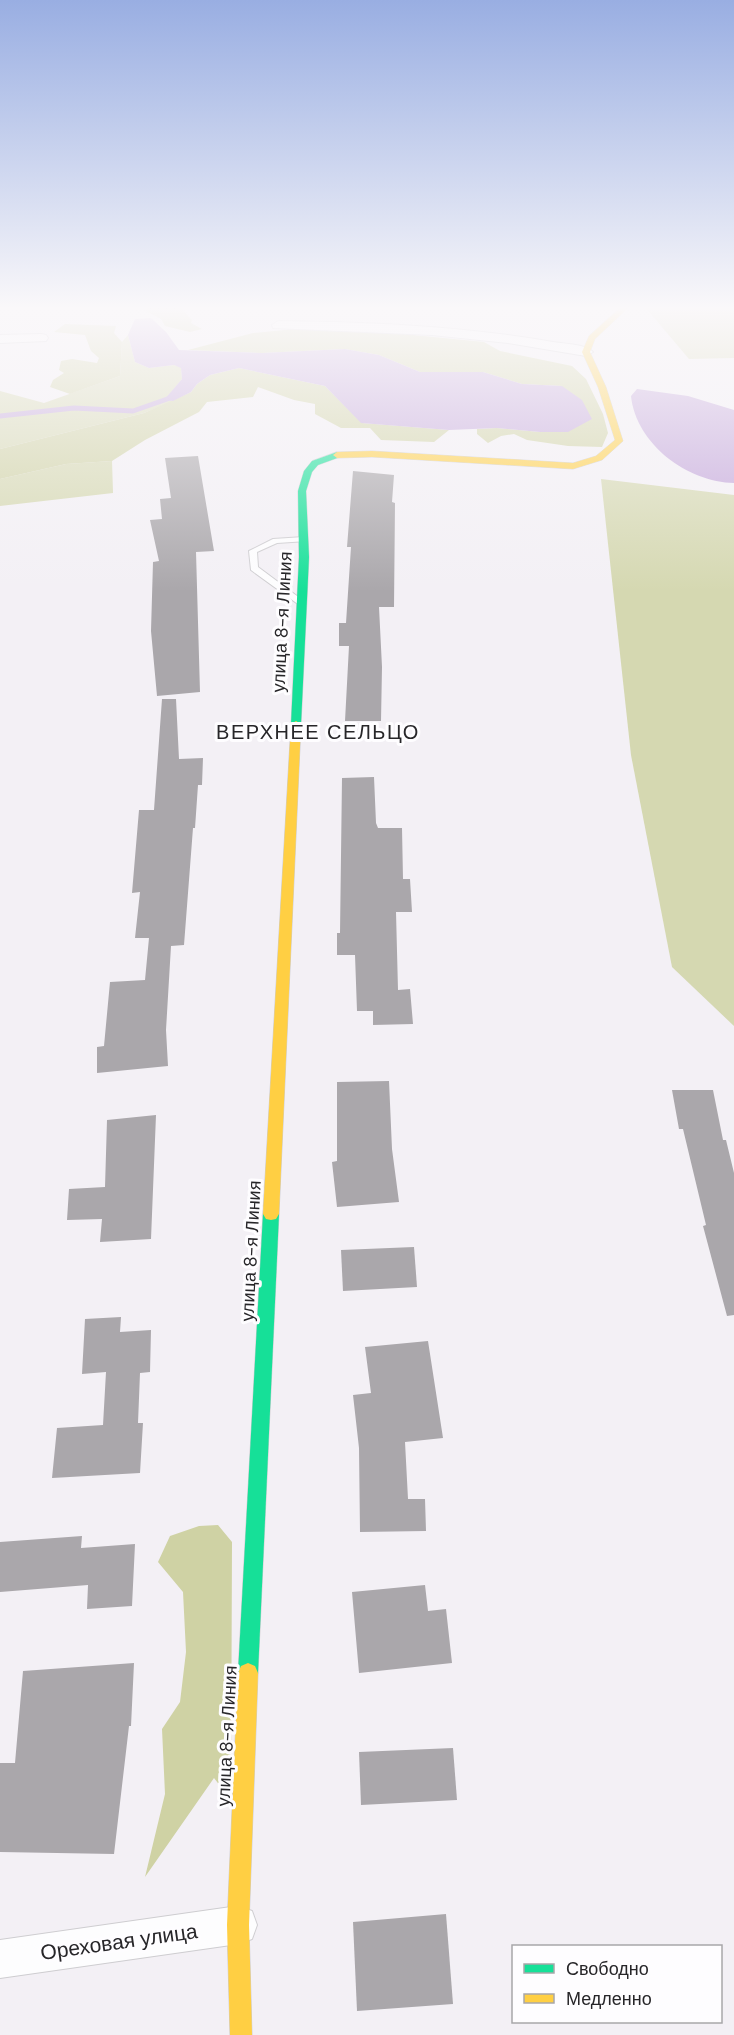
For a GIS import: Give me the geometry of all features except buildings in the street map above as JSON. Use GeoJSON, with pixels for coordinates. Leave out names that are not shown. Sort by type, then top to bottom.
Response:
{"type":"FeatureCollection","features":[{"type":"Feature","properties":{"kind":"street","name":"улица 8-я Линия"},"geometry":{"type":"LineString","coordinates":[[241,2035],[238,1925],[242,1782],[302,604],[304,539],[302,484],[315,463],[326,458],[372,454],[573,466],[591,463],[607,455],[619,441],[607,402]]}},
{"type":"Feature","properties":{"kind":"street","name":"Ореховая улица"},"geometry":{"type":"LineString","coordinates":[[0,1959],[238,1925]]}},
{"type":"Feature","properties":{"kind":"lane"},"geometry":{"type":"LineString","coordinates":[[302,604],[254,568],[253,551],[276,541],[304,539]]}},
{"type":"Feature","properties":{"kind":"green space"},"geometry":{"type":"Polygon","coordinates":[[[0,402],[171,402],[144,413],[0,449],[0,402]]]}},
{"type":"Feature","properties":{"kind":"green space"},"geometry":{"type":"Polygon","coordinates":[[[169,402],[207,402],[199,412],[145,440],[112,461],[66,464],[0,479],[0,449],[144,413],[169,402]]]}},
{"type":"Feature","properties":{"kind":"green space"},"geometry":{"type":"Polygon","coordinates":[[[304,402],[341,402],[362,423],[449,430],[434,442],[381,440],[370,428],[341,428],[315,414],[315,404],[304,402]]]}},
{"type":"Feature","properties":{"kind":"green space"},"geometry":{"type":"Polygon","coordinates":[[[554,402],[597,402],[608,433],[602,447],[568,446],[527,440],[514,434],[501,436],[488,443],[477,434],[477,429],[497,428],[540,432],[554,402]]]}},
{"type":"Feature","properties":{"kind":"green space"},"geometry":{"type":"Polygon","coordinates":[[[112,461],[113,493],[0,506],[0,479],[66,464],[112,461]]]}},
{"type":"Feature","properties":{"kind":"green space"},"geometry":{"type":"Polygon","coordinates":[[[601,479],[734,495],[734,1026],[672,967],[631,755],[601,479]]]}},
{"type":"Feature","properties":{"kind":"green space"},"geometry":{"type":"Polygon","coordinates":[[[218,1525],[232,1542],[231,1800],[214,1778],[145,1877],[165,1794],[162,1729],[180,1702],[186,1652],[183,1592],[158,1562],[170,1536],[199,1526],[218,1525]]]}},
{"type":"Feature","properties":{"kind":"shaded area"},"geometry":{"type":"Polygon","coordinates":[[[341,402],[583,402],[592,419],[568,432],[497,428],[449,430],[361,423],[341,402]]]}},
{"type":"Feature","properties":{"kind":"shaded area"},"geometry":{"type":"Polygon","coordinates":[[[632,402],[708,402],[734,410],[734,483],[716,481],[682,468],[653,444],[635,413],[632,402]]]}},
{"type":"Feature","properties":{"kind":"waterway"},"geometry":{"type":"LineString","coordinates":[[0,416],[74,408],[133,411],[159,402]]}},
{"type":"Feature","properties":{"kind":"traffic: fast"},"geometry":{"type":"LineString","coordinates":[[296,724],[304,557],[302,491],[308,471],[315,463],[337,455]]}},
{"type":"Feature","properties":{"kind":"traffic: fast"},"geometry":{"type":"LineString","coordinates":[[248,1673],[271,1214]]}},
{"type":"Feature","properties":{"kind":"traffic: slow"},"geometry":{"type":"LineString","coordinates":[[337,455],[372,454],[573,466],[599,458],[619,441],[607,402]]}},
{"type":"Feature","properties":{"kind":"traffic: slow"},"geometry":{"type":"LineString","coordinates":[[271,1214],[296,724]]}},
{"type":"Feature","properties":{"kind":"traffic: slow"},"geometry":{"type":"LineString","coordinates":[[241,2035],[238,1925],[248,1673]]}},
{"type":"Feature","properties":{"kind":"district","name":"ВЕРХНЕЕ СЕЛЬЦО"},"geometry":{"type":"Point","coordinates":[318,732]}}]}
